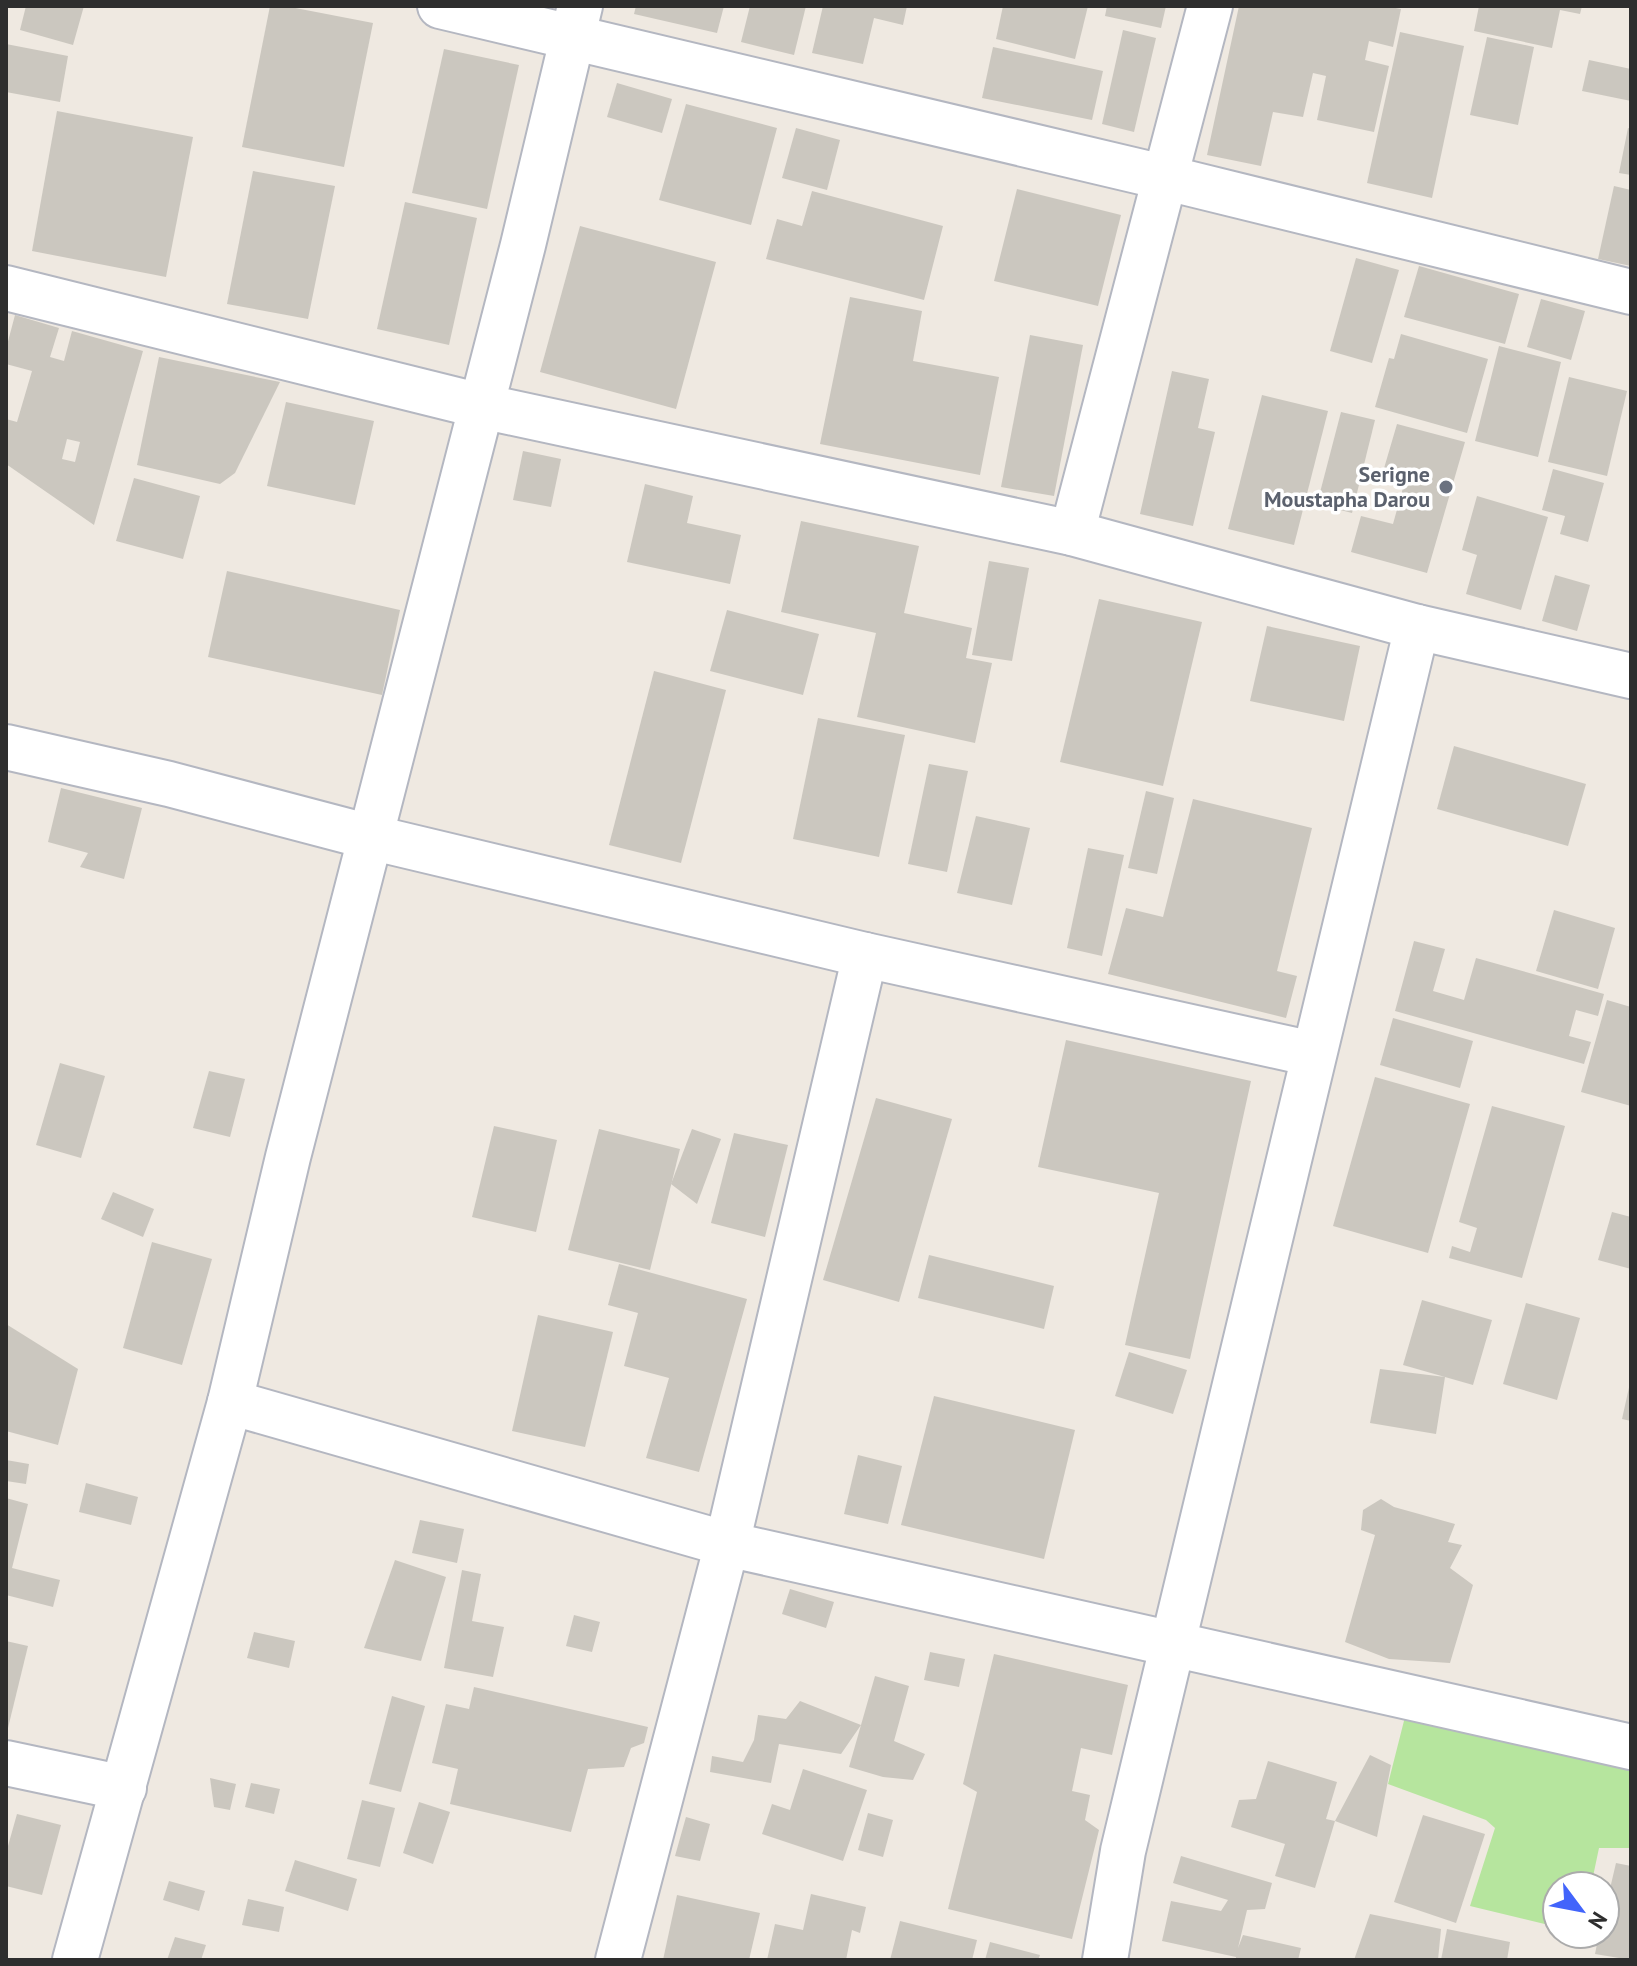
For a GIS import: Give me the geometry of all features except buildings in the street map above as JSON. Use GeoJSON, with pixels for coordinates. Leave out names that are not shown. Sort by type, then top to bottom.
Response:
{"type":"FeatureCollection","features":[{"type":"Feature","properties":{"kind":"street"},"geometry":{"type":"LineString","coordinates":[[440,6],[576,21],[1167,178],[1631,292]]}},
{"type":"Feature","properties":{"kind":"street"},"geometry":{"type":"LineString","coordinates":[[1072,533],[1210,6]]}},
{"type":"Feature","properties":{"kind":"street"},"geometry":{"type":"LineString","coordinates":[[75,1960],[230,1402],[288,1157],[523,245],[576,21]]}},
{"type":"Feature","properties":{"kind":"street"},"geometry":{"type":"LineString","coordinates":[[6,288],[481,406],[1072,533],[1417,627],[1631,676]]}},
{"type":"Feature","properties":{"kind":"street"},"geometry":{"type":"LineString","coordinates":[[1105,1960],[1123,1851],[1417,627]]}},
{"type":"Feature","properties":{"kind":"street"},"geometry":{"type":"LineString","coordinates":[[6,747],[865,955],[1313,1054]]}},
{"type":"Feature","properties":{"kind":"street"},"geometry":{"type":"LineString","coordinates":[[618,1960],[727,1544],[865,955]]}},
{"type":"Feature","properties":{"kind":"street"},"geometry":{"type":"LineString","coordinates":[[230,1402],[727,1544],[1631,1747]]}},
{"type":"Feature","properties":{"kind":"street"},"geometry":{"type":"LineString","coordinates":[[6,1763],[124,1788]]}},
{"type":"Feature","properties":{"kind":"green space"},"geometry":{"type":"Polygon","coordinates":[[[1408,1705],[1631,1764],[1631,1848],[1599,1848],[1594,1870],[1541,1870],[1541,1923],[1470,1906],[1495,1828],[1486,1820],[1388,1784],[1408,1705]]]}},
{"type":"Feature","properties":{"kind":"place","name":"Serigne Moustapha Darou"},"geometry":{"type":"Point","coordinates":[1446,487]}}]}
